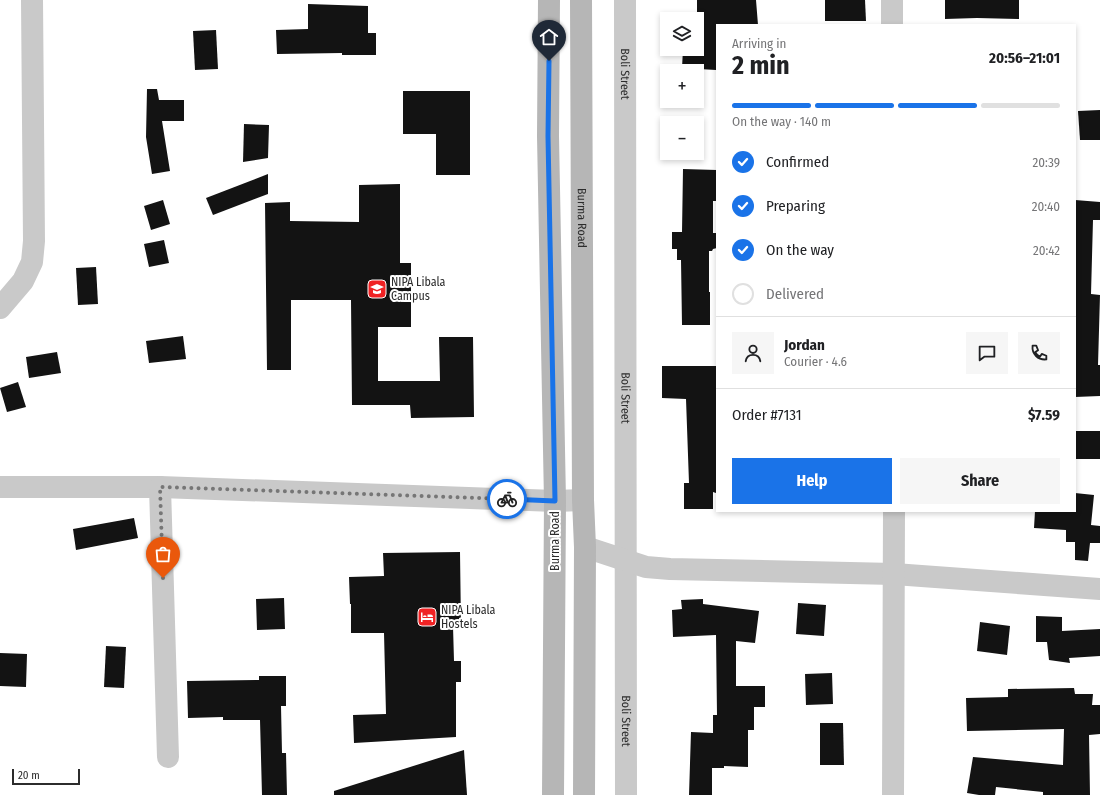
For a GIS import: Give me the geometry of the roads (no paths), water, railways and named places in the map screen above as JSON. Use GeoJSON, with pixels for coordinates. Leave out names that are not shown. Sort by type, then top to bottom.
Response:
{"type":"FeatureCollection","features":[{"type":"Feature","properties":{"kind":"main road","name":"Burma Road"},"geometry":{"type":"LineString","coordinates":[[550,0],[548,136],[555,501],[553,795]]}},
{"type":"Feature","properties":{"kind":"main road","name":"Burma Road"},"geometry":{"type":"LineString","coordinates":[[581,0],[583,500],[585,547],[584,795]]}},
{"type":"Feature","properties":{"kind":"street"},"geometry":{"type":"LineString","coordinates":[[0,308],[23,280],[32,262],[34,241],[32,0]]}},
{"type":"Feature","properties":{"kind":"street","name":"Boli Street"},"geometry":{"type":"LineString","coordinates":[[625,0],[626,795]]}},
{"type":"Feature","properties":{"kind":"street"},"geometry":{"type":"LineString","coordinates":[[892,0],[892,24]]}},
{"type":"Feature","properties":{"kind":"street"},"geometry":{"type":"LineString","coordinates":[[0,487],[160,487],[555,501],[583,500]]}},
{"type":"Feature","properties":{"kind":"street"},"geometry":{"type":"LineString","coordinates":[[160,487],[168,758]]}},
{"type":"Feature","properties":{"kind":"street"},"geometry":{"type":"LineString","coordinates":[[894,512],[894,795]]}},
{"type":"Feature","properties":{"kind":"street"},"geometry":{"type":"LineString","coordinates":[[585,547],[646,567],[670,569],[894,574],[1100,589]]}},
{"type":"Feature","properties":{"kind":"place","name":"NIPA Libala Campus"},"geometry":{"type":"Point","coordinates":[377,289]}},
{"type":"Feature","properties":{"kind":"place","name":"NIPA Libala Hostels"},"geometry":{"type":"Point","coordinates":[427,617]}}]}
